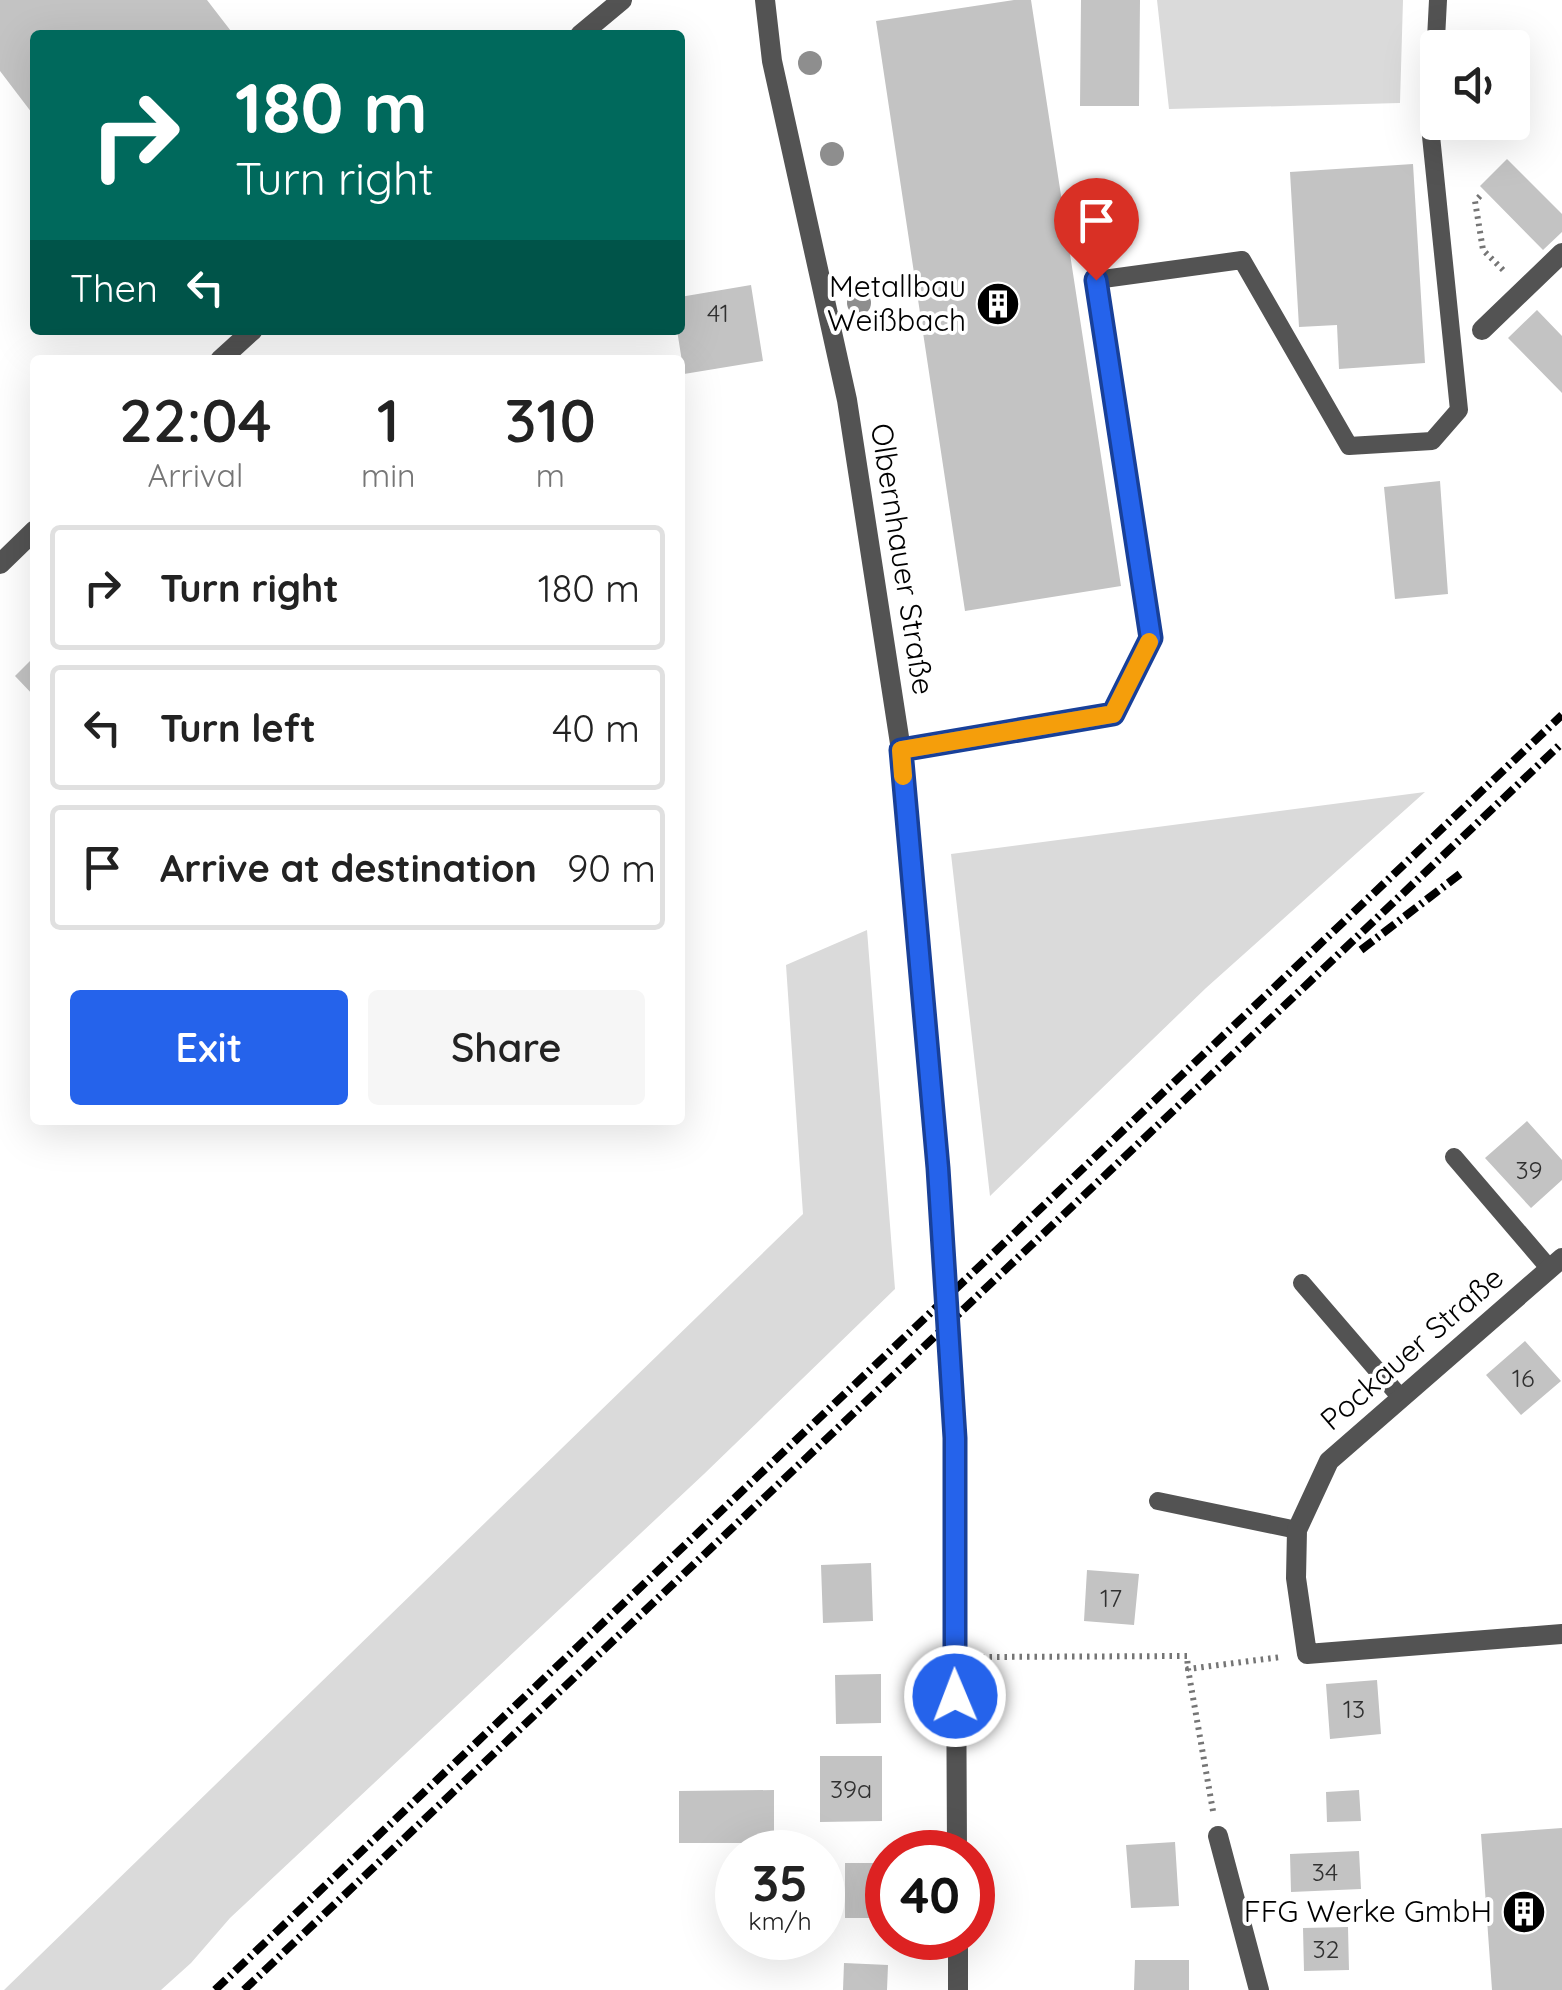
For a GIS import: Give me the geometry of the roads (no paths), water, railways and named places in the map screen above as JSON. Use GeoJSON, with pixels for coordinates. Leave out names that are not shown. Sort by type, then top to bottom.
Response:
{"type":"FeatureCollection","features":[{"type":"Feature","properties":{"kind":"street","name":"Olbernhauer Straße"},"geometry":{"type":"LineString","coordinates":[[750,0],[772,61]]}},
{"type":"Feature","properties":{"kind":"street","name":"Olbernhauer Straße"},"geometry":{"type":"LineString","coordinates":[[764,0],[772,61],[847,400],[901,750],[938,1168],[955,1438],[957,1830]]}},
{"type":"Feature","properties":{"kind":"street"},"geometry":{"type":"LineString","coordinates":[[585,30],[615,3]]}},
{"type":"Feature","properties":{"kind":"street"},"geometry":{"type":"LineString","coordinates":[[1482,330],[1562,254]]}},
{"type":"Feature","properties":{"kind":"street"},"geometry":{"type":"LineString","coordinates":[[226,355],[248,335]]}},
{"type":"Feature","properties":{"kind":"street"},"geometry":{"type":"LineString","coordinates":[[0,564],[30,535]]}},
{"type":"Feature","properties":{"kind":"street","name":"Pockauer Straße"},"geometry":{"type":"LineString","coordinates":[[1556,1263],[1329,1461],[1296,1530],[1296,1578],[1308,1654],[1562,1634]]}},
{"type":"Feature","properties":{"kind":"street"},"geometry":{"type":"LineString","coordinates":[[1218,1836],[1259,1990]]}},
{"type":"Feature","properties":{"kind":"street"},"geometry":{"type":"LineString","coordinates":[[958,1960],[958,1990]]}},
{"type":"Feature","properties":{"kind":"lane"},"geometry":{"type":"LineString","coordinates":[[901,750],[1113,714],[1151,638],[1096,280],[1242,260],[1349,446],[1432,441],[1458,410],[1431,136],[1438,0]]}},
{"type":"Feature","properties":{"kind":"lane"},"geometry":{"type":"LineString","coordinates":[[1454,1157],[1556,1263]]}},
{"type":"Feature","properties":{"kind":"lane"},"geometry":{"type":"LineString","coordinates":[[1302,1283],[1400,1398]]}},
{"type":"Feature","properties":{"kind":"lane"},"geometry":{"type":"LineString","coordinates":[[1158,1502],[1296,1530]]}},
{"type":"Feature","properties":{"kind":"railway"},"geometry":{"type":"LineString","coordinates":[[215,1990],[1562,715]]}},
{"type":"Feature","properties":{"kind":"railway"},"geometry":{"type":"LineString","coordinates":[[244,1990],[1562,743]]}},
{"type":"Feature","properties":{"kind":"railway"},"geometry":{"type":"LineString","coordinates":[[1361,950],[1460,874]]}},
{"type":"Feature","properties":{"kind":"place","name":"Metallbau Weißbach"},"geometry":{"type":"Point","coordinates":[998,304]}},
{"type":"Feature","properties":{"kind":"place","name":"FFG Werke GmbH"},"geometry":{"type":"Point","coordinates":[1524,1912]}}]}
